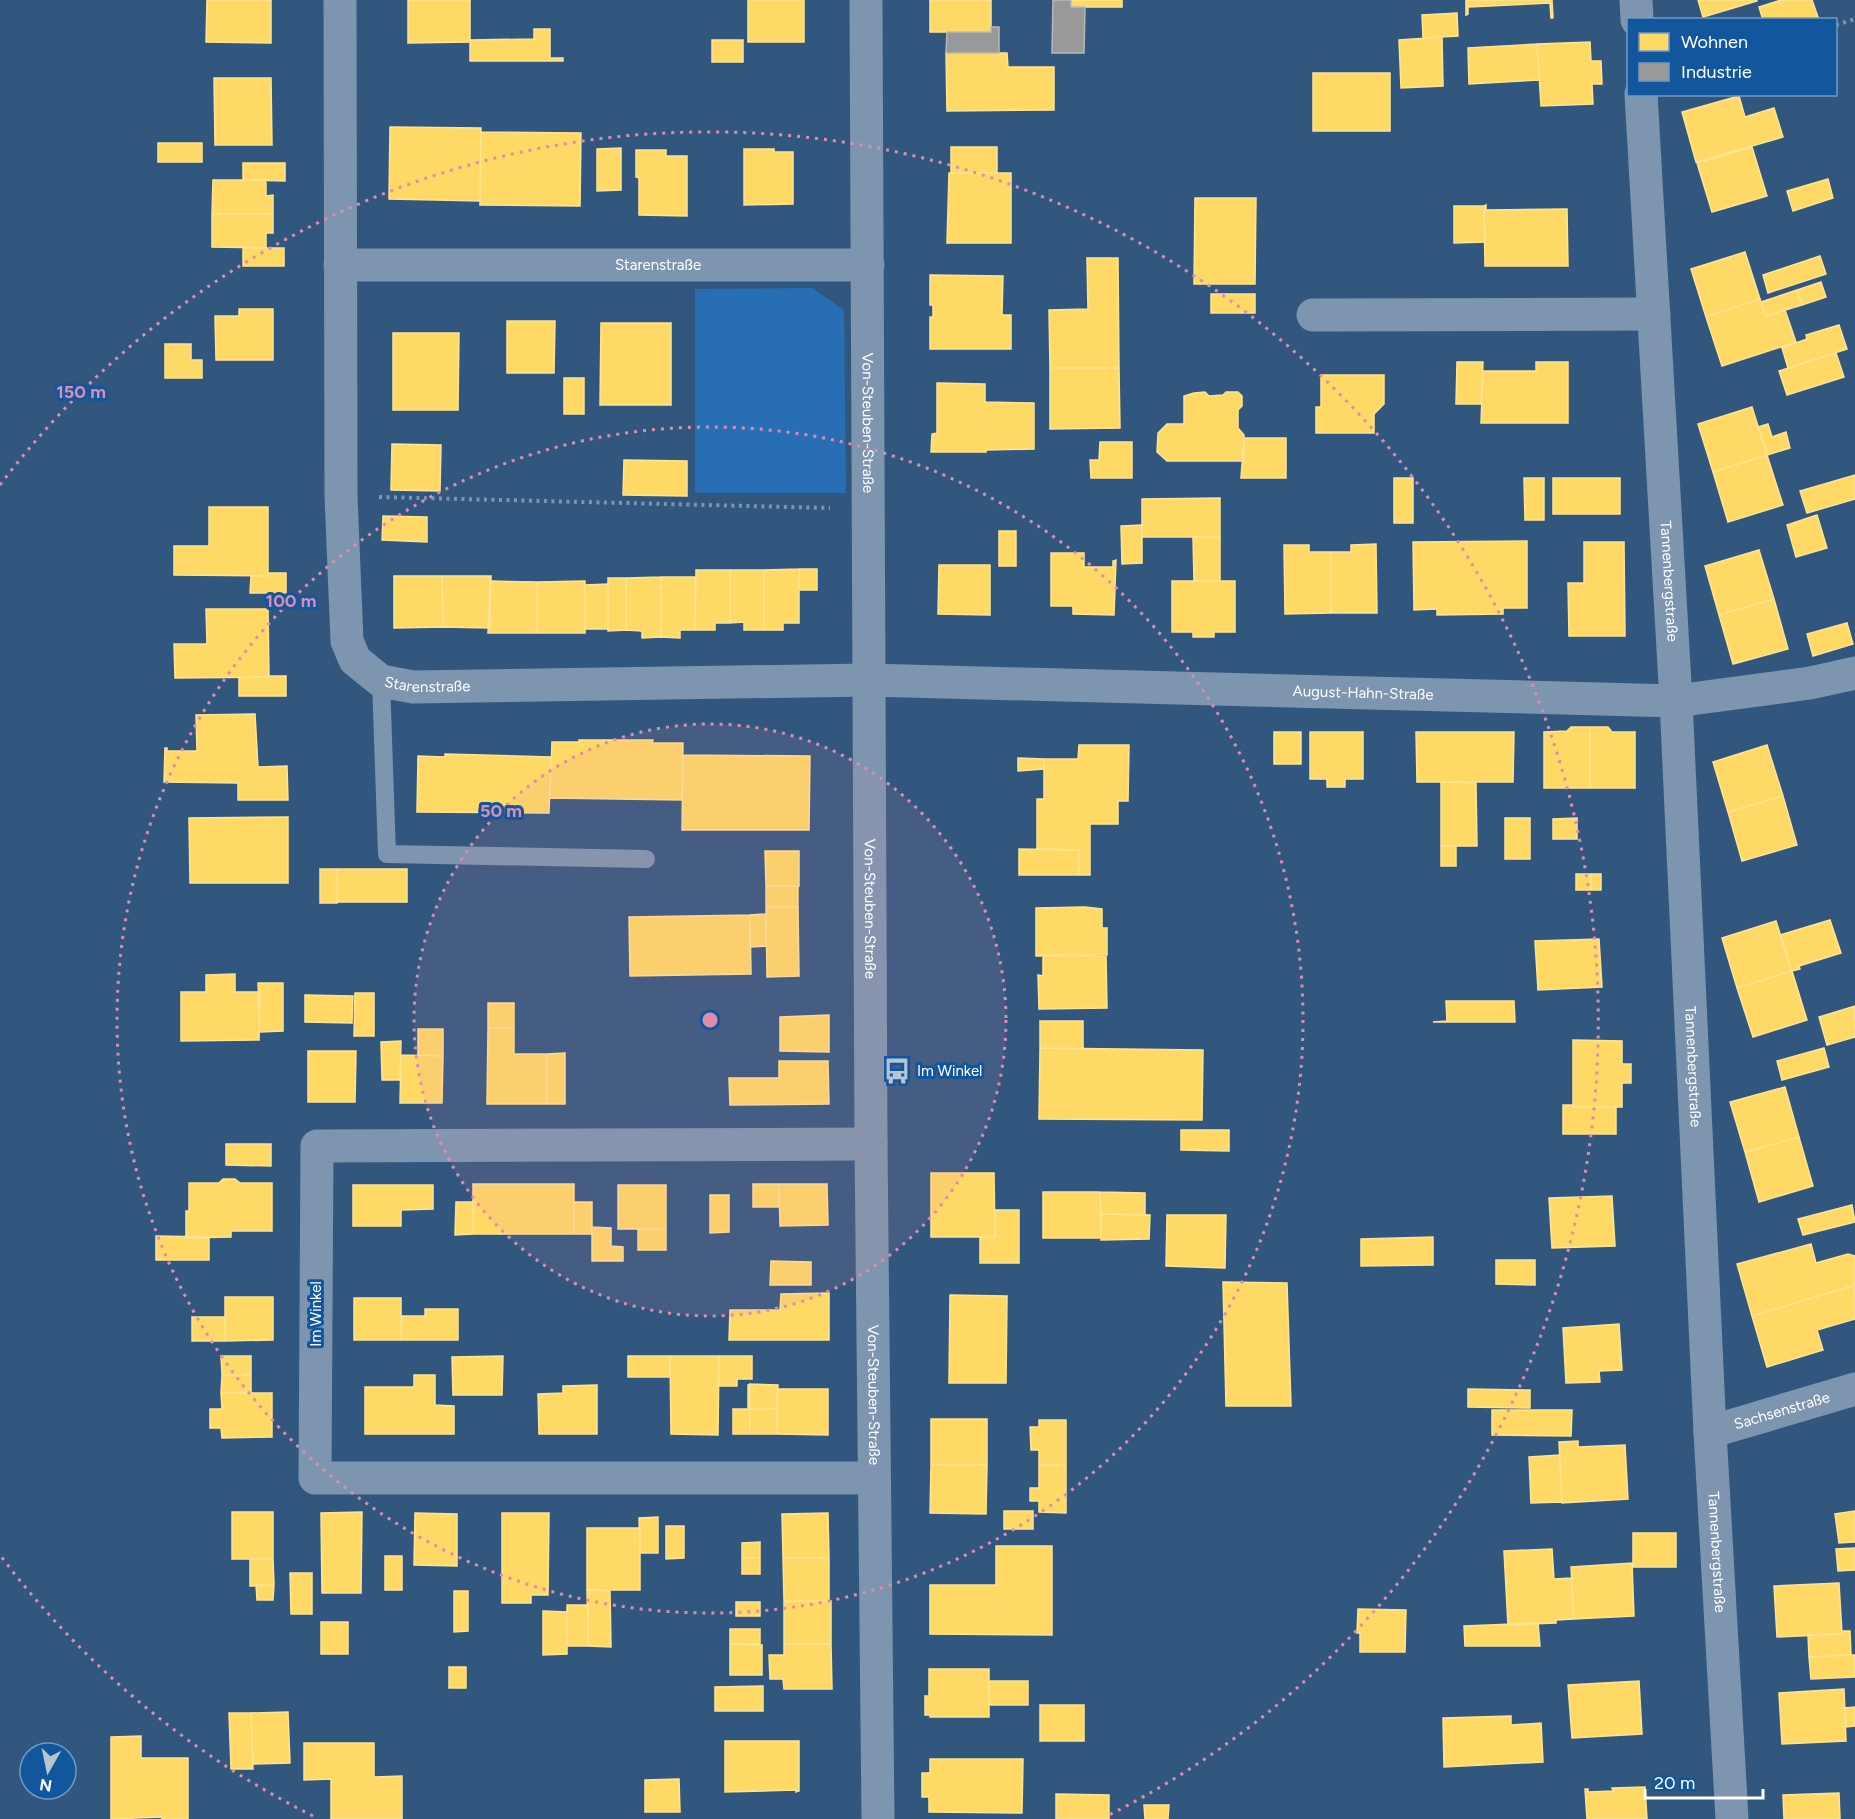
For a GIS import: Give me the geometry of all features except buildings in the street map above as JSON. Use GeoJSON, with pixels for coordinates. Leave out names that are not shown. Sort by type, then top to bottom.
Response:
{"type":"FeatureCollection","features":[{"type":"Feature","properties":{"kind":"street","name":"Starenstraße"},"geometry":{"type":"LineString","coordinates":[[340,0],[341,496],[347,641],[355,660],[381,681],[412,687],[868,680]]}},
{"type":"Feature","properties":{"kind":"street","name":"Von-Steuben-Straße"},"geometry":{"type":"LineString","coordinates":[[866,0],[873,1478],[878,1819]]}},
{"type":"Feature","properties":{"kind":"street"},"geometry":{"type":"LineString","coordinates":[[1636,0],[1637,18]]}},
{"type":"Feature","properties":{"kind":"street","name":"Tannenbergstraße"},"geometry":{"type":"LineString","coordinates":[[1641,96],[1676,701],[1710,1432],[1731,1819]]}},
{"type":"Feature","properties":{"kind":"street","name":"Starenstraße"},"geometry":{"type":"LineString","coordinates":[[340,265],[868,265]]}},
{"type":"Feature","properties":{"kind":"street"},"geometry":{"type":"LineString","coordinates":[[1313,315],[1654,314]]}},
{"type":"Feature","properties":{"kind":"street","name":"August-Hahn-Straße"},"geometry":{"type":"LineString","coordinates":[[868,680],[1676,701],[1810,683],[1855,673]]}},
{"type":"Feature","properties":{"kind":"street","name":"Im Winkel"},"geometry":{"type":"LineString","coordinates":[[871,1144],[317,1146],[315,1478],[873,1478]]}},
{"type":"Feature","properties":{"kind":"street","name":"Sachsenstraße"},"geometry":{"type":"LineString","coordinates":[[1710,1432],[1855,1389]]}},
{"type":"Feature","properties":{"kind":"lane"},"geometry":{"type":"LineString","coordinates":[[381,681],[387,854],[646,859]]}},
{"type":"Feature","properties":{"kind":"path"},"geometry":{"type":"LineString","coordinates":[[1837,25],[1855,19]]}},
{"type":"Feature","properties":{"kind":"path"},"geometry":{"type":"LineString","coordinates":[[341,496],[867,509]]}},
{"type":"Feature","properties":{"kind":"shaded area"},"geometry":{"type":"Polygon","coordinates":[[[812,288],[844,310],[846,493],[695,493],[695,289],[812,288]]]}},
{"type":"Feature","properties":{"kind":"place","name":"Im Winkel"},"geometry":{"type":"Point","coordinates":[897,1071]}}]}
